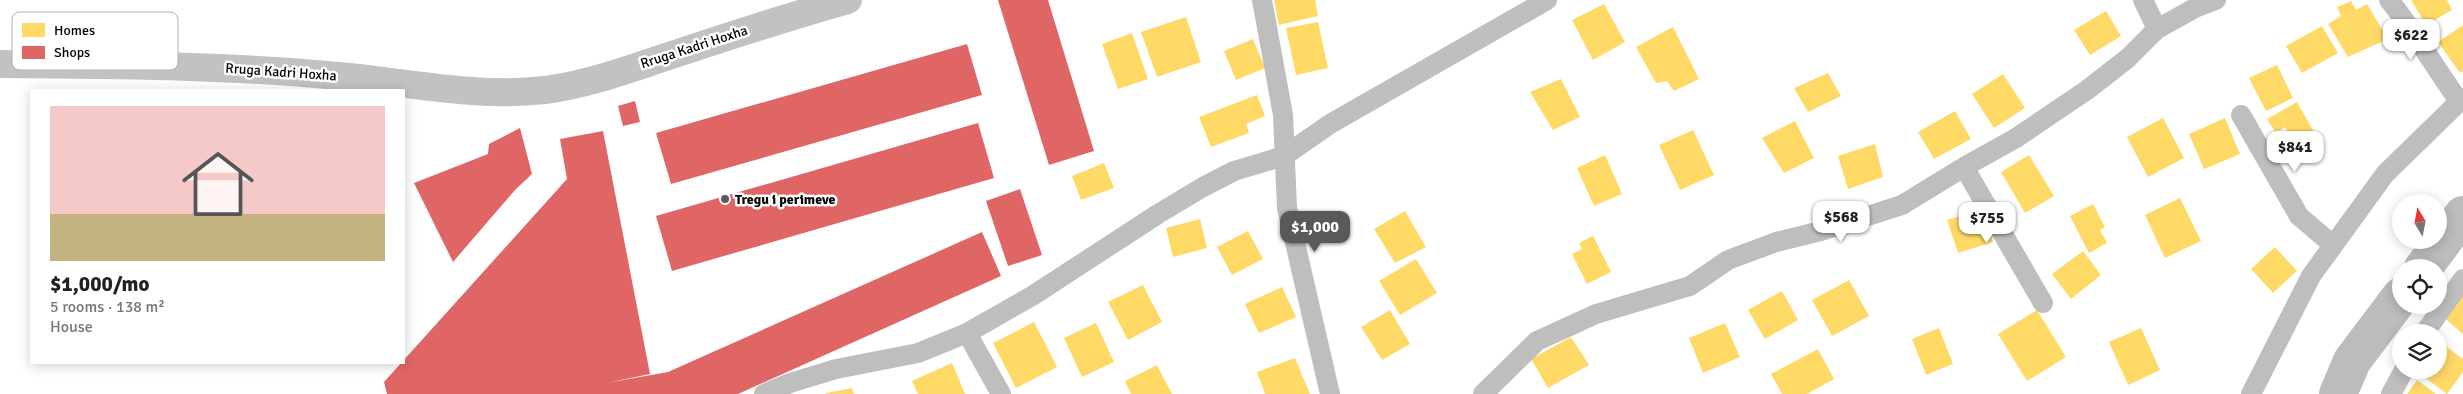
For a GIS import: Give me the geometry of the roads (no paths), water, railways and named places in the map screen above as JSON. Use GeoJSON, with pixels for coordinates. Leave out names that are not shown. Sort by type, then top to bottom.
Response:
{"type":"FeatureCollection","features":[{"type":"Feature","properties":{"kind":"main road","name":"Rruga Kadri Hoxha"},"geometry":{"type":"LineString","coordinates":[[178,66],[338,76],[479,91],[538,90],[598,79],[762,24],[848,0]]}},
{"type":"Feature","properties":{"kind":"street"},"geometry":{"type":"LineString","coordinates":[[1262,0],[1283,115],[1287,208],[1330,394]]}},
{"type":"Feature","properties":{"kind":"street"},"geometry":{"type":"LineString","coordinates":[[764,394],[790,383],[836,369],[918,353],[967,333],[1032,296],[1203,187],[1234,171],[1284,156],[1330,124],[1546,0]]}},
{"type":"Feature","properties":{"kind":"street"},"geometry":{"type":"LineString","coordinates":[[2143,0],[2157,30]]}},
{"type":"Feature","properties":{"kind":"street"},"geometry":{"type":"LineString","coordinates":[[1483,394],[1537,341],[1596,314],[1690,286],[1728,260],[1776,242],[1822,231],[1902,205],[1964,166],[2016,138],[2087,90],[2128,58],[2157,30],[2195,8],[2216,0]]}},
{"type":"Feature","properties":{"kind":"street"},"geometry":{"type":"LineString","coordinates":[[2251,394],[2311,276],[2385,174],[2461,100],[2440,75],[2407,22],[2389,0]]}},
{"type":"Feature","properties":{"kind":"street"},"geometry":{"type":"LineString","coordinates":[[2241,114],[2299,216],[2334,245]]}},
{"type":"Feature","properties":{"kind":"street"},"geometry":{"type":"LineString","coordinates":[[1964,166],[2042,304]]}},
{"type":"Feature","properties":{"kind":"street"},"geometry":{"type":"LineString","coordinates":[[2430,324],[2463,279]]}},
{"type":"Feature","properties":{"kind":"street"},"geometry":{"type":"LineString","coordinates":[[967,333],[1001,394]]}},
{"type":"Feature","properties":{"kind":"street"},"geometry":{"type":"LineString","coordinates":[[2391,394],[2399,379]]}},
{"type":"Feature","properties":{"kind":"waterway"},"geometry":{"type":"LineString","coordinates":[[2430,259],[2463,215]]}},
{"type":"Feature","properties":{"kind":"waterway"},"geometry":{"type":"LineString","coordinates":[[2338,394],[2352,361],[2392,308]]}},
{"type":"Feature","properties":{"kind":"place","name":"Tregu i perimeve"},"geometry":{"type":"Point","coordinates":[725,199]}}]}
